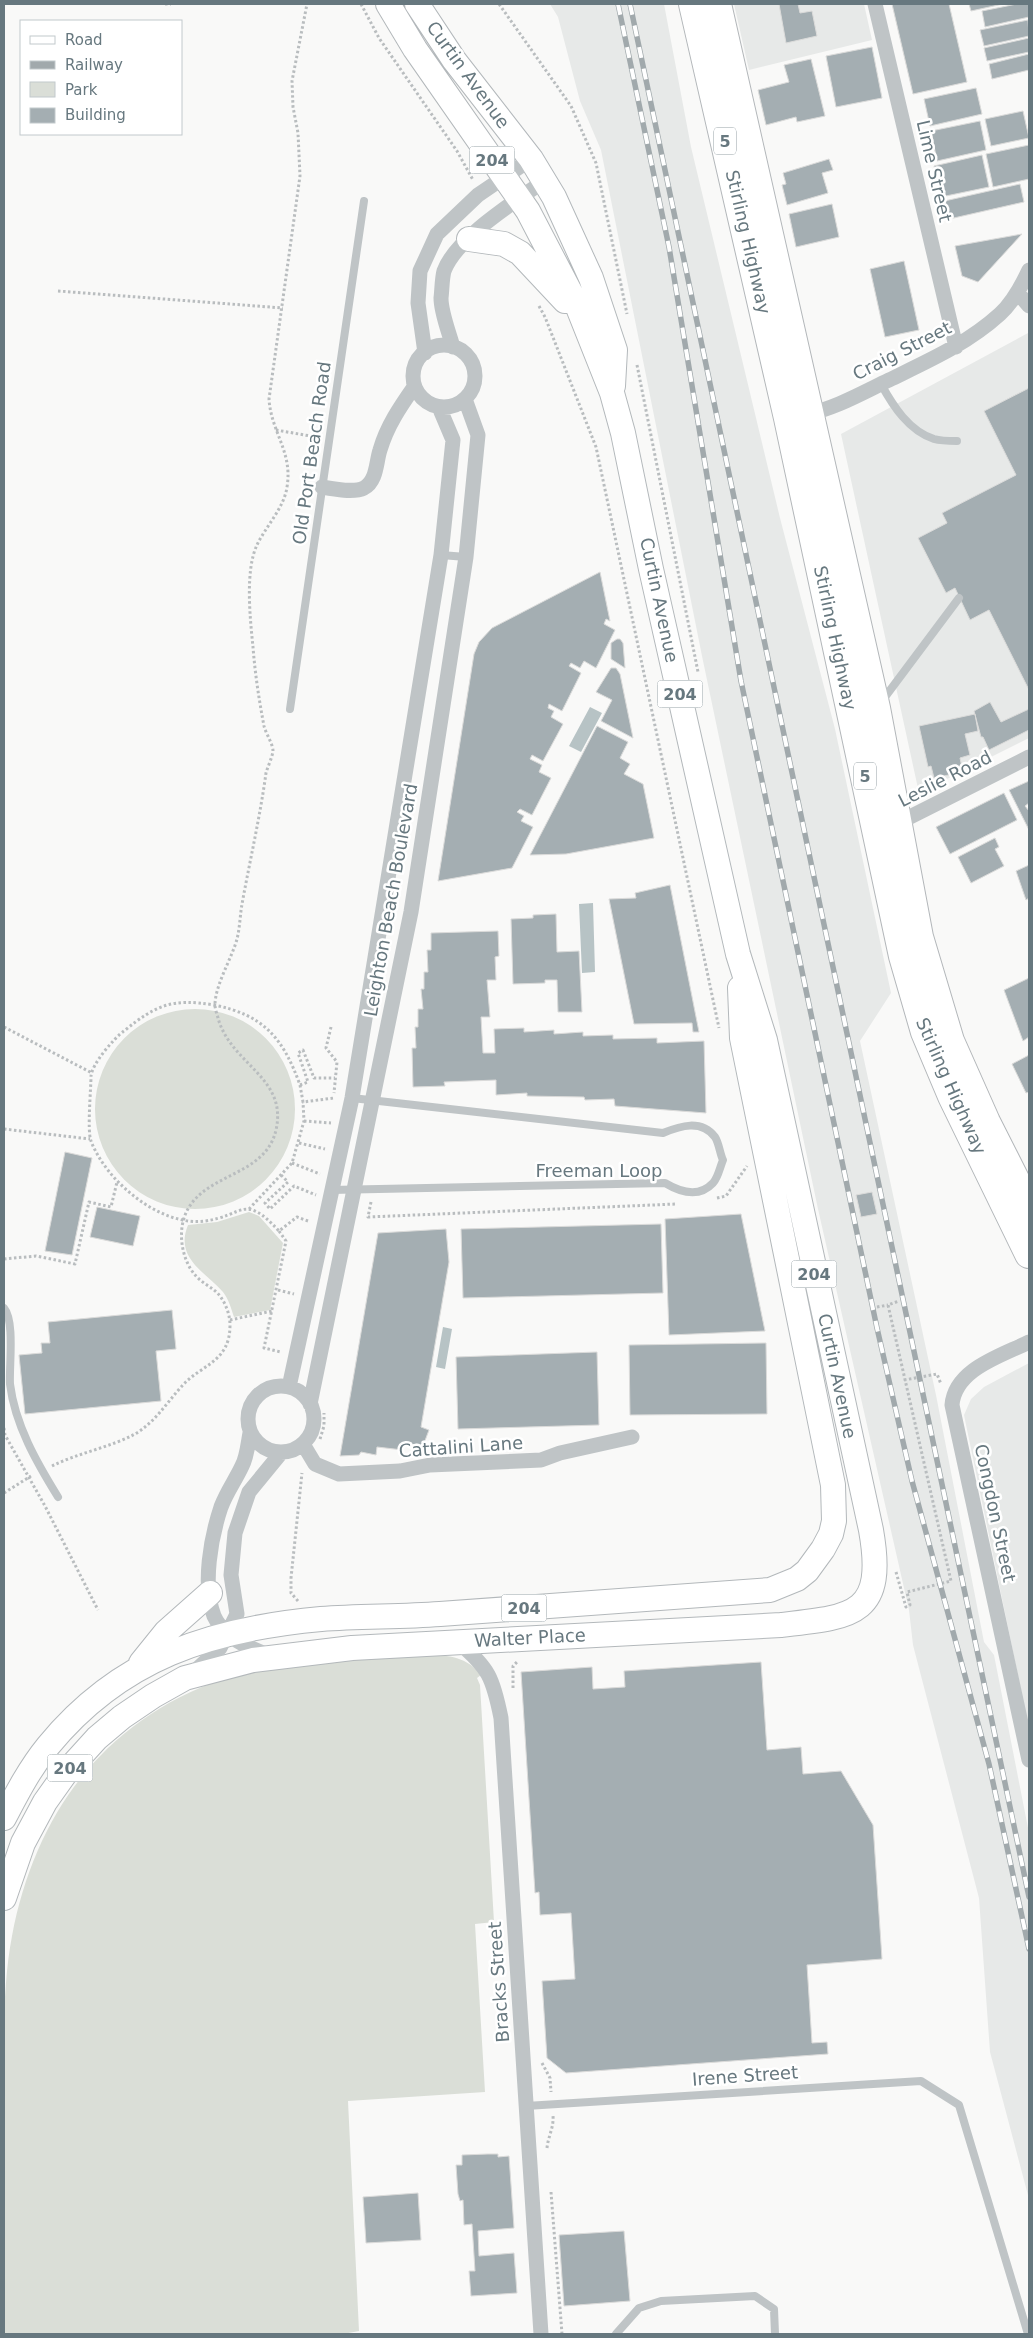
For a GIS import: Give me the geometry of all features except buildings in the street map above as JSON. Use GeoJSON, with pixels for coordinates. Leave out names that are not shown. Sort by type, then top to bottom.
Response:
{"type":"FeatureCollection","features":[{"type":"Feature","properties":{"kind":"highway","name":"Stirling Highway"},"geometry":{"type":"LineString","coordinates":[[693,4],[799,416]]}},
{"type":"Feature","properties":{"kind":"highway","name":"Stirling Highway"},"geometry":{"type":"LineString","coordinates":[[717,4],[799,416],[888,828],[939,1010],[969,1085],[1029,1207]]}},
{"type":"Feature","properties":{"kind":"highway","name":"Stirling Highway"},"geometry":{"type":"LineString","coordinates":[[888,828],[903,956],[924,1032],[952,1096],[1029,1254]]}},
{"type":"Feature","properties":{"kind":"main road","name":"Curtin Avenue"},"geometry":{"type":"LineString","coordinates":[[388,4],[414,49],[528,211],[577,305],[612,393],[623,433],[738,954],[765,1040],[788,1156],[871,1530],[876,1557],[875,1580],[870,1595]]}},
{"type":"Feature","properties":{"kind":"main road","name":"Curtin Avenue"},"geometry":{"type":"LineString","coordinates":[[417,4],[454,60],[531,158],[554,197],[591,278],[615,350],[612,393]]}},
{"type":"Feature","properties":{"kind":"main road"},"geometry":{"type":"LineString","coordinates":[[469,239],[504,244],[520,253],[584,323]]}},
{"type":"Feature","properties":{"kind":"main road","name":"Curtin Avenue"},"geometry":{"type":"LineString","coordinates":[[738,954],[742,1038],[833,1485],[834,1521],[832,1534],[814,1563]]}},
{"type":"Feature","properties":{"kind":"main road","name":"Walter Place"},"geometry":{"type":"LineString","coordinates":[[228,1633],[321,1619],[424,1615],[770,1590],[797,1579],[814,1563]]}},
{"type":"Feature","properties":{"kind":"main road"},"geometry":{"type":"LineString","coordinates":[[135,1670],[166,1632],[210,1593]]}},
{"type":"Feature","properties":{"kind":"main road","name":"Walter Place"},"geometry":{"type":"LineString","coordinates":[[185,1678],[273,1656],[352,1648],[781,1625],[827,1620],[841,1617],[857,1608],[870,1595]]}},
{"type":"Feature","properties":{"kind":"main road","name":"204"},"geometry":{"type":"LineString","coordinates":[[4,1818],[28,1774],[64,1728],[99,1696],[135,1670],[182,1647],[228,1633]]}},
{"type":"Feature","properties":{"kind":"main road","name":"204"},"geometry":{"type":"LineString","coordinates":[[4,1898],[23,1843],[45,1802],[67,1771],[97,1738],[122,1717],[153,1696],[185,1678]]}},
{"type":"Feature","properties":{"kind":"street","name":"Lime Street"},"geometry":{"type":"LineString","coordinates":[[875,4],[956,347]]}},
{"type":"Feature","properties":{"kind":"street"},"geometry":{"type":"LineString","coordinates":[[424,353],[418,303],[420,271],[437,234],[481,192],[531,158]]}},
{"type":"Feature","properties":{"kind":"street"},"geometry":{"type":"LineString","coordinates":[[453,347],[441,300],[444,271],[459,248],[469,239],[544,181]]}},
{"type":"Feature","properties":{"kind":"street","name":"Craig Street"},"geometry":{"type":"LineString","coordinates":[[799,416],[834,406],[956,347],[1001,313],[1018,293],[1029,270]]}},
{"type":"Feature","properties":{"kind":"street"},"geometry":{"type":"LineString","coordinates":[[1018,293],[1029,306]]}},
{"type":"Feature","properties":{"kind":"street"},"geometry":{"type":"LineString","coordinates":[[442,345],[453,347],[467,356],[474,370],[473,386],[465,399],[451,406],[439,407],[423,400],[414,386],[413,372],[418,359],[424,353],[429,348],[442,345]]}},
{"type":"Feature","properties":{"kind":"street"},"geometry":{"type":"LineString","coordinates":[[322,487],[354,490],[365,488],[374,477],[379,452],[390,420],[414,386]]}},
{"type":"Feature","properties":{"kind":"street","name":"Leighton Beach Boulevard"},"geometry":{"type":"LineString","coordinates":[[310,1404],[374,1101],[411,912],[466,557],[478,435],[465,399]]}},
{"type":"Feature","properties":{"kind":"street","name":"Leighton Beach Boulevard"},"geometry":{"type":"LineString","coordinates":[[289,1387],[323,1227],[325,1193],[352,1098],[441,554],[453,440],[439,407]]}},
{"type":"Feature","properties":{"kind":"street","name":"Leslie Road"},"geometry":{"type":"LineString","coordinates":[[888,828],[1029,757]]}},
{"type":"Feature","properties":{"kind":"street","name":"Congdon Street"},"geometry":{"type":"LineString","coordinates":[[1029,1342],[981,1367],[963,1379],[957,1387],[952,1405],[1029,1760]]}},
{"type":"Feature","properties":{"kind":"street"},"geometry":{"type":"LineString","coordinates":[[250,1433],[258,1444],[268,1450],[281,1453],[293,1450],[303,1444],[310,1435],[314,1424],[310,1404],[302,1394],[289,1387],[279,1386],[263,1392],[254,1400],[248,1416],[250,1433],[243,1466],[232,1481],[214,1529],[209,1574],[214,1617],[228,1633],[245,1645],[273,1656]]}},
{"type":"Feature","properties":{"kind":"street","name":"Cattalini Lane"},"geometry":{"type":"LineString","coordinates":[[303,1444],[315,1464],[340,1474],[400,1471],[430,1465],[541,1460],[560,1453],[632,1437]]}},
{"type":"Feature","properties":{"kind":"street"},"geometry":{"type":"LineString","coordinates":[[185,1678],[205,1664],[220,1648],[237,1614],[232,1568],[235,1533],[241,1511],[249,1492],[281,1453]]}},
{"type":"Feature","properties":{"kind":"street","name":"Bracks Street"},"geometry":{"type":"LineString","coordinates":[[458,1642],[476,1658],[490,1676],[496,1690],[500,1718],[541,2334]]}},
{"type":"Feature","properties":{"kind":"lane","name":"Old Port Beach Road"},"geometry":{"type":"LineString","coordinates":[[290,709],[364,201]]}},
{"type":"Feature","properties":{"kind":"lane"},"geometry":{"type":"LineString","coordinates":[[881,384],[896,409],[912,428],[934,439],[958,441]]}},
{"type":"Feature","properties":{"kind":"lane"},"geometry":{"type":"LineString","coordinates":[[441,554],[466,557]]}},
{"type":"Feature","properties":{"kind":"lane"},"geometry":{"type":"LineString","coordinates":[[864,711],[959,598]]}},
{"type":"Feature","properties":{"kind":"lane","name":"Freeman Loop"},"geometry":{"type":"LineString","coordinates":[[325,1193],[355,1190],[665,1183],[681,1192],[700,1191],[714,1182],[723,1160],[715,1137],[700,1126],[683,1124],[662,1133],[352,1098]]}},
{"type":"Feature","properties":{"kind":"lane"},"geometry":{"type":"LineString","coordinates":[[4,1308],[10,1329],[10,1384],[14,1408],[20,1426],[58,1497]]}},
{"type":"Feature","properties":{"kind":"lane","name":"Irene Street"},"geometry":{"type":"LineString","coordinates":[[526,2106],[894,2081],[922,2081],[959,2105],[1028,2334]]}},
{"type":"Feature","properties":{"kind":"lane"},"geometry":{"type":"LineString","coordinates":[[616,2334],[639,2308],[660,2302],[755,2296],[774,2309],[776,2334]]}},
{"type":"Feature","properties":{"kind":"path"},"geometry":{"type":"LineString","coordinates":[[165,4],[170,4]]}},
{"type":"Feature","properties":{"kind":"path"},"geometry":{"type":"LineString","coordinates":[[4,1493],[42,1470],[129,1437],[146,1426],[181,1387],[219,1357],[229,1336],[230,1320],[220,1296],[195,1275],[188,1264],[181,1236],[184,1219],[193,1200],[213,1183],[241,1171],[264,1154],[271,1143],[277,1124],[276,1103],[270,1086],[227,1042],[214,1006],[225,969],[237,939],[266,773],[273,750],[265,730],[259,700],[252,645],[250,570],[257,546],[287,489],[289,467],[284,446],[270,413],[269,399],[300,176],[298,133],[293,107],[292,80],[307,4]]}},
{"type":"Feature","properties":{"kind":"path"},"geometry":{"type":"LineString","coordinates":[[361,4],[402,74],[457,151],[466,170],[481,192]]}},
{"type":"Feature","properties":{"kind":"path"},"geometry":{"type":"LineString","coordinates":[[58,291],[283,308]]}},
{"type":"Feature","properties":{"kind":"path"},"geometry":{"type":"LineString","coordinates":[[536,301],[545,317],[596,448],[721,1038]]}},
{"type":"Feature","properties":{"kind":"path"},"geometry":{"type":"LineString","coordinates":[[276,430],[329,439]]}},
{"type":"Feature","properties":{"kind":"path"},"geometry":{"type":"LineString","coordinates":[[230,1320],[272,1311],[286,1240],[260,1212],[249,1209],[240,1209],[205,1221],[166,1215],[148,1207],[118,1182],[90,1139],[92,1073],[114,1039],[146,1013],[173,1002],[193,1001],[239,1010],[262,1024],[281,1044],[290,1058],[300,1085],[303,1102],[304,1121],[299,1143],[292,1163],[249,1209]]}},
{"type":"Feature","properties":{"kind":"path"},"geometry":{"type":"LineString","coordinates":[[4,1027],[92,1073]]}},
{"type":"Feature","properties":{"kind":"path"},"geometry":{"type":"LineString","coordinates":[[331,1027],[326,1048],[337,1062],[333,1106]]}},
{"type":"Feature","properties":{"kind":"path"},"geometry":{"type":"LineString","coordinates":[[300,1085],[308,1082],[298,1053],[303,1050],[314,1078],[336,1078]]}},
{"type":"Feature","properties":{"kind":"path"},"geometry":{"type":"LineString","coordinates":[[303,1102],[334,1098]]}},
{"type":"Feature","properties":{"kind":"path"},"geometry":{"type":"LineString","coordinates":[[331,1131],[332,1115]]}},
{"type":"Feature","properties":{"kind":"path"},"geometry":{"type":"LineString","coordinates":[[304,1121],[326,1122]]}},
{"type":"Feature","properties":{"kind":"path"},"geometry":{"type":"LineString","coordinates":[[4,1129],[90,1139]]}},
{"type":"Feature","properties":{"kind":"path"},"geometry":{"type":"LineString","coordinates":[[299,1143],[322,1148]]}},
{"type":"Feature","properties":{"kind":"path"},"geometry":{"type":"LineString","coordinates":[[292,1163],[314,1172]]}},
{"type":"Feature","properties":{"kind":"path"},"geometry":{"type":"LineString","coordinates":[[280,1175],[288,1182],[265,1203],[270,1209],[294,1186],[325,1193]]}},
{"type":"Feature","properties":{"kind":"path"},"geometry":{"type":"LineString","coordinates":[[4,1259],[36,1256],[75,1264],[89,1202],[111,1207],[118,1182]]}},
{"type":"Feature","properties":{"kind":"path"},"geometry":{"type":"LineString","coordinates":[[278,1231],[296,1217],[323,1227]]}},
{"type":"Feature","properties":{"kind":"path"},"geometry":{"type":"LineString","coordinates":[[347,1231],[354,1232],[368,1217]]}},
{"type":"Feature","properties":{"kind":"path"},"geometry":{"type":"LineString","coordinates":[[877,1307],[899,1301]]}},
{"type":"Feature","properties":{"kind":"path"},"geometry":{"type":"LineString","coordinates":[[888,1305],[951,1581],[906,1592],[910,1605],[906,1606],[895,1569]]}},
{"type":"Feature","properties":{"kind":"path"},"geometry":{"type":"LineString","coordinates":[[904,1380],[936,1374]]}},
{"type":"Feature","properties":{"kind":"path"},"geometry":{"type":"LineString","coordinates":[[4,1428],[5,1435],[45,1506],[98,1610]]}},
{"type":"Feature","properties":{"kind":"path"},"geometry":{"type":"LineString","coordinates":[[512,1692],[513,1666],[519,1660]]}},
{"type":"Feature","properties":{"kind":"shaded area"},"geometry":{"type":"Polygon","coordinates":[[[550,4],[664,4],[691,147],[780,518],[835,729],[891,993],[860,1041],[936,1395],[984,1642],[994,1655],[1029,1833],[1029,2199],[990,2052],[979,1898],[913,1645],[909,1610],[818,1209],[702,656],[601,150],[580,101],[558,17],[550,4]]]}},
{"type":"Feature","properties":{"kind":"shaded area"},"geometry":{"type":"Polygon","coordinates":[[[734,4],[864,4],[872,40],[749,70],[734,4]]]}},
{"type":"Feature","properties":{"kind":"shaded area"},"geometry":{"type":"Polygon","coordinates":[[[1028,333],[1029,738],[919,793],[841,434],[1028,333]]]}},
{"type":"Feature","properties":{"kind":"shaded area"},"geometry":{"type":"Polygon","coordinates":[[[590,707],[602,713],[581,752],[569,746],[590,707]]]}},
{"type":"Feature","properties":{"kind":"shaded area"},"geometry":{"type":"Polygon","coordinates":[[[593,903],[595,972],[582,973],[579,904],[593,903]]]}},
{"type":"Feature","properties":{"kind":"shaded area"},"geometry":{"type":"Polygon","coordinates":[[[443,1327],[452,1329],[445,1369],[436,1367],[443,1327]]]}},
{"type":"Feature","properties":{"kind":"shaded area"},"geometry":{"type":"Polygon","coordinates":[[[1029,1363],[1028,1724],[964,1415],[971,1399],[984,1387],[1029,1363]]]}},
{"type":"Feature","properties":{"kind":"green space"},"geometry":{"type":"Polygon","coordinates":[[[205,1009],[215,1010],[242,1020],[259,1031],[273,1045],[288,1071],[294,1089],[294,1129],[284,1156],[273,1173],[259,1187],[242,1198],[215,1208],[185,1209],[175,1208],[148,1198],[131,1187],[117,1173],[106,1156],[96,1129],[95,1099],[96,1089],[106,1062],[117,1045],[131,1031],[148,1020],[175,1010],[205,1009]]]}},
{"type":"Feature","properties":{"kind":"green space"},"geometry":{"type":"Polygon","coordinates":[[[249,1212],[259,1216],[283,1243],[270,1310],[234,1317],[223,1292],[194,1264],[189,1256],[185,1247],[185,1237],[188,1225],[217,1222],[249,1212]]]}},
{"type":"Feature","properties":{"kind":"green space"},"geometry":{"type":"Polygon","coordinates":[[[427,1655],[457,1658],[470,1664],[481,1675],[477,1678],[480,1685],[494,1922],[475,1924],[485,2092],[348,2101],[359,2331],[343,2334],[4,2334],[4,2053],[8,1958],[23,1892],[38,1850],[57,1812],[82,1777],[110,1746],[143,1719],[181,1697],[223,1679],[246,1672],[297,1663],[351,1658],[427,1655]]]}},
{"type":"Feature","properties":{"kind":"railway"},"geometry":{"type":"LineString","coordinates":[[618,4],[669,247],[741,681],[877,1328],[912,1481],[989,1764],[1029,1949]]}},
{"type":"Feature","properties":{"kind":"railway"},"geometry":{"type":"LineString","coordinates":[[630,4],[1029,1897]]}}]}
